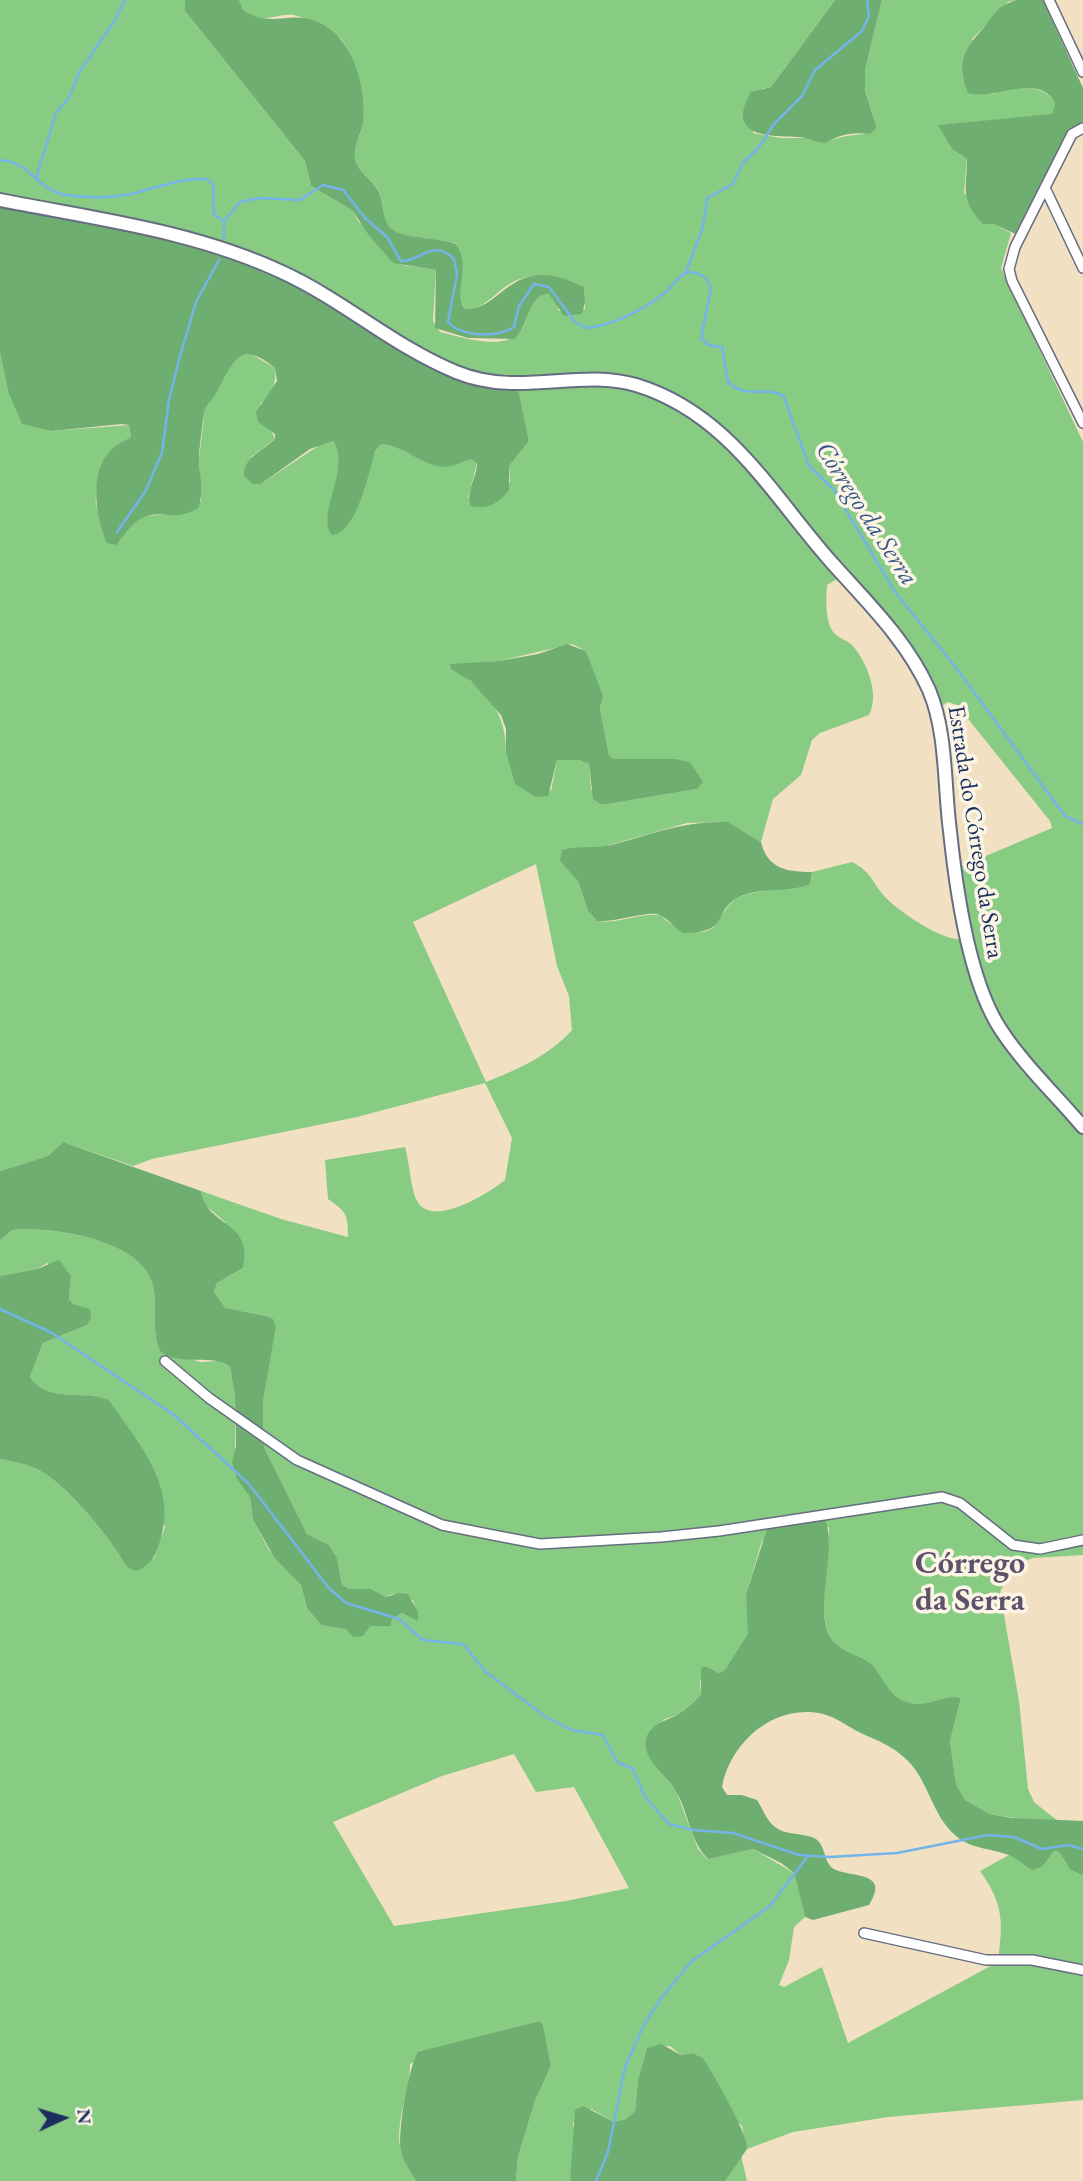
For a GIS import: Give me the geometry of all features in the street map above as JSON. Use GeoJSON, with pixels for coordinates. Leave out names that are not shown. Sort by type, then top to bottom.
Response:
{"type":"FeatureCollection","features":[{"type":"Feature","properties":{"kind":"street"},"geometry":{"type":"LineString","coordinates":[[1049,0],[1083,72]]}},
{"type":"Feature","properties":{"kind":"street"},"geometry":{"type":"LineString","coordinates":[[1083,128],[1072,134],[1046,190],[1014,247],[1009,270],[1012,281],[1081,412],[1083,423]]}},
{"type":"Feature","properties":{"kind":"street"},"geometry":{"type":"LineString","coordinates":[[1046,190],[1083,268]]}},
{"type":"Feature","properties":{"kind":"street","name":"Estrada do Córrego da Serra"},"geometry":{"type":"LineString","coordinates":[[0,200],[162,230],[279,270],[342,303],[418,357],[464,375],[509,384],[614,380],[660,395],[697,415],[765,477],[831,562],[891,630],[919,671],[935,710],[950,837],[978,982],[1001,1030],[1083,1127]]}},
{"type":"Feature","properties":{"kind":"street"},"geometry":{"type":"LineString","coordinates":[[165,1361],[209,1398],[297,1460],[442,1525],[498,1536],[540,1544],[719,1531],[942,1497],[960,1503],[1013,1545],[1040,1549],[1083,1540]]}},
{"type":"Feature","properties":{"kind":"street"},"geometry":{"type":"LineString","coordinates":[[864,1933],[986,1960],[1032,1960],[1083,1970]]}},
{"type":"Feature","properties":{"kind":"green space"},"geometry":{"type":"Polygon","coordinates":[[[0,0],[185,0],[185,11],[305,161],[311,186],[352,210],[358,221],[402,265],[436,270],[433,321],[440,332],[487,342],[510,339],[519,333],[533,304],[542,295],[549,294],[555,298],[559,311],[585,309],[584,287],[556,277],[526,277],[508,285],[483,304],[465,309],[460,300],[457,244],[408,236],[391,228],[384,216],[379,192],[356,163],[356,145],[362,127],[363,106],[358,79],[344,43],[329,30],[294,15],[255,18],[243,10],[239,0],[835,0],[771,87],[761,89],[753,133],[781,138],[807,138],[826,143],[877,128],[865,89],[865,70],[882,0],[1016,0],[1008,2],[972,39],[992,94],[1008,89],[1035,89],[1043,92],[1055,103],[1052,115],[939,125],[952,149],[967,159],[964,193],[993,224],[1011,233],[1001,268],[1083,442],[1083,1555],[1024,1561],[1010,1572],[1000,1592],[1019,1701],[1028,1789],[1034,1802],[1059,1822],[990,1814],[965,1800],[956,1784],[950,1741],[961,1698],[922,1704],[902,1701],[892,1693],[871,1666],[835,1643],[825,1620],[824,1604],[829,1527],[762,1541],[746,1594],[749,1634],[726,1670],[719,1673],[706,1666],[700,1682],[701,1695],[679,1714],[663,1720],[655,1765],[676,1791],[698,1849],[707,1859],[753,1849],[794,1873],[805,1917],[794,1927],[789,1960],[779,1985],[784,1987],[822,1967],[848,2043],[998,1962],[1000,1914],[994,1894],[980,1871],[1009,1855],[1043,1866],[1054,1851],[1059,1852],[1066,1863],[1083,1875],[1083,2100],[888,2117],[793,2132],[747,2149],[742,2126],[735,2120],[703,2058],[693,2053],[681,2055],[670,2046],[647,2048],[638,2079],[635,2111],[626,2119],[614,2122],[591,2109],[573,2123],[575,2137],[570,2181],[516,2181],[518,2157],[535,2101],[551,2066],[543,2024],[538,2021],[475,2038],[410,2064],[399,2141],[402,2155],[416,2181],[0,2181],[0,1459],[32,1467],[53,1479],[88,1514],[126,1566],[154,1558],[165,1527],[109,1400],[56,1393],[37,1385],[30,1377],[43,1343],[87,1325],[69,1299],[71,1276],[47,1263],[37,1269],[0,1276],[0,1240],[11,1230],[69,1233],[111,1246],[129,1255],[143,1267],[154,1291],[156,1334],[160,1351],[201,1362],[218,1361],[230,1367],[235,1398],[235,1473],[250,1497],[253,1520],[269,1550],[301,1585],[307,1608],[321,1625],[364,1630],[370,1626],[391,1626],[392,1619],[402,1613],[418,1620],[413,1600],[392,1594],[386,1597],[371,1589],[349,1589],[342,1584],[337,1558],[329,1545],[307,1534],[264,1447],[263,1400],[276,1326],[266,1316],[224,1308],[214,1292],[217,1283],[243,1268],[225,1222],[203,1203],[201,1191],[281,1219],[348,1237],[345,1214],[328,1199],[325,1160],[405,1147],[417,1201],[424,1209],[447,1210],[474,1200],[505,1180],[512,1138],[485,1083],[357,1117],[152,1159],[133,1166],[63,1142],[48,1156],[0,1171],[0,353],[8,391],[52,431],[129,425],[131,437],[105,469],[96,491],[98,512],[117,545],[128,528],[144,516],[176,514],[201,501],[199,459],[205,408],[230,362],[239,356],[251,354],[275,368],[273,388],[260,404],[275,439],[251,457],[261,484],[324,442],[333,441],[339,470],[327,523],[381,444],[430,461],[471,458],[477,463],[468,498],[510,482],[509,466],[529,441],[517,390],[450,375],[0,202],[0,0]],[[840,577],[827,585],[827,610],[831,628],[836,635],[852,645],[863,660],[870,678],[873,698],[869,715],[820,733],[812,740],[801,775],[773,799],[761,842],[728,822],[687,823],[609,845],[578,881],[588,911],[597,921],[661,915],[680,928],[700,932],[714,927],[726,908],[739,897],[810,884],[812,872],[852,862],[868,874],[886,898],[901,911],[945,936],[964,939],[955,869],[1052,828],[1050,821],[957,705],[948,702],[936,709],[927,681],[840,577]],[[572,644],[499,661],[450,665],[491,701],[502,723],[506,752],[551,791],[557,760],[579,760],[589,764],[591,789],[602,805],[697,789],[675,759],[614,759],[609,755],[600,708],[602,696],[586,651],[572,644]],[[536,864],[413,922],[486,1082],[543,1054],[572,1030],[569,996],[557,966],[536,864]],[[514,1754],[442,1776],[333,1822],[394,1926],[566,1901],[629,1888],[574,1787],[536,1792],[514,1754]]]}},
{"type":"Feature","properties":{"kind":"green space"},"geometry":{"type":"Polygon","coordinates":[[[185,0],[239,0],[243,10],[255,16],[267,19],[310,19],[336,34],[355,64],[363,100],[363,123],[355,150],[357,164],[379,192],[391,228],[408,235],[456,244],[462,261],[460,295],[465,309],[490,301],[524,278],[540,275],[559,277],[584,287],[585,302],[582,314],[564,316],[549,294],[537,299],[514,339],[468,338],[435,328],[436,270],[393,263],[352,210],[311,186],[305,161],[185,11],[185,0]]]}},
{"type":"Feature","properties":{"kind":"green space"},"geometry":{"type":"Polygon","coordinates":[[[835,0],[882,0],[865,70],[865,90],[877,128],[870,134],[847,134],[826,143],[754,131],[747,126],[743,118],[744,107],[751,92],[771,87],[835,0]]]}},
{"type":"Feature","properties":{"kind":"green space"},"geometry":{"type":"Polygon","coordinates":[[[1016,0],[1043,0],[1083,88],[1083,125],[1068,129],[1064,157],[1018,235],[993,224],[983,224],[975,215],[966,193],[967,159],[952,149],[938,125],[1052,114],[1055,103],[1048,94],[1038,89],[978,94],[968,93],[964,82],[964,57],[971,43],[997,10],[1016,0]]]}},
{"type":"Feature","properties":{"kind":"green space"},"geometry":{"type":"Polygon","coordinates":[[[0,202],[159,233],[261,268],[322,296],[427,366],[450,375],[518,390],[529,441],[509,466],[509,490],[493,504],[471,506],[469,495],[477,463],[471,459],[441,467],[424,462],[390,445],[381,444],[375,452],[355,514],[341,532],[332,535],[328,516],[338,465],[338,453],[333,441],[310,449],[261,484],[253,484],[244,476],[250,459],[275,439],[275,434],[258,422],[256,412],[277,381],[275,368],[263,359],[245,355],[233,364],[205,410],[199,455],[201,490],[198,508],[176,515],[149,516],[129,529],[117,545],[107,543],[97,506],[97,478],[107,454],[131,437],[129,425],[52,431],[22,424],[8,391],[0,353],[0,202]]]}},
{"type":"Feature","properties":{"kind":"green space"},"geometry":{"type":"Polygon","coordinates":[[[567,644],[586,651],[603,696],[600,708],[609,755],[614,759],[675,759],[690,762],[703,782],[697,789],[602,805],[593,799],[589,764],[579,760],[557,760],[548,796],[536,797],[515,784],[506,752],[506,729],[501,715],[471,681],[451,669],[450,664],[499,661],[538,654],[567,644]]]}},
{"type":"Feature","properties":{"kind":"green space"},"geometry":{"type":"Polygon","coordinates":[[[728,822],[761,842],[773,863],[787,870],[812,872],[810,884],[739,897],[726,908],[716,925],[699,932],[683,933],[663,916],[655,914],[597,921],[588,911],[578,881],[560,861],[562,850],[605,846],[682,826],[728,822]]]}},
{"type":"Feature","properties":{"kind":"green space"},"geometry":{"type":"Polygon","coordinates":[[[63,1142],[201,1191],[212,1212],[236,1232],[245,1252],[243,1268],[217,1283],[214,1292],[225,1308],[266,1316],[273,1319],[276,1327],[263,1401],[264,1447],[307,1534],[329,1545],[337,1558],[342,1584],[349,1589],[371,1589],[386,1597],[399,1593],[408,1594],[418,1612],[418,1621],[402,1613],[392,1619],[391,1626],[370,1626],[363,1636],[353,1637],[346,1629],[321,1625],[307,1608],[301,1585],[274,1557],[253,1520],[250,1497],[237,1479],[232,1462],[236,1446],[235,1398],[230,1367],[214,1361],[177,1359],[160,1351],[156,1334],[154,1291],[143,1267],[129,1255],[111,1246],[69,1233],[12,1230],[0,1240],[0,1171],[48,1156],[63,1142]]]}},
{"type":"Feature","properties":{"kind":"green space"},"geometry":{"type":"Polygon","coordinates":[[[59,1260],[71,1276],[69,1299],[73,1304],[90,1309],[91,1318],[87,1325],[43,1343],[30,1377],[37,1385],[56,1393],[109,1400],[152,1464],[164,1500],[165,1518],[156,1553],[150,1562],[136,1571],[126,1566],[88,1514],[53,1479],[32,1467],[0,1459],[0,1276],[37,1269],[59,1260]]]}},
{"type":"Feature","properties":{"kind":"green space"},"geometry":{"type":"Polygon","coordinates":[[[824,1517],[829,1546],[825,1616],[828,1631],[835,1643],[868,1662],[888,1688],[904,1701],[919,1704],[961,1698],[950,1741],[956,1784],[965,1800],[990,1814],[1012,1818],[1083,1821],[1083,1875],[1070,1869],[1059,1852],[1054,1851],[1043,1866],[1033,1870],[1011,1856],[962,1841],[941,1819],[921,1778],[902,1755],[833,1718],[805,1712],[772,1720],[745,1741],[734,1755],[722,1787],[727,1795],[742,1795],[757,1800],[769,1821],[779,1830],[816,1839],[827,1861],[837,1871],[871,1880],[875,1885],[875,1893],[869,1905],[813,1920],[805,1917],[794,1873],[781,1863],[753,1849],[708,1859],[702,1851],[675,1790],[647,1753],[645,1746],[648,1733],[656,1725],[680,1713],[701,1695],[701,1668],[706,1666],[719,1673],[725,1670],[748,1634],[746,1594],[768,1526],[824,1517]]]}},
{"type":"Feature","properties":{"kind":"green space"},"geometry":{"type":"Polygon","coordinates":[[[539,2021],[543,2024],[551,2066],[535,2101],[518,2157],[516,2181],[416,2181],[403,2159],[400,2142],[408,2085],[418,2052],[539,2021]]]}},
{"type":"Feature","properties":{"kind":"green space"},"geometry":{"type":"Polygon","coordinates":[[[661,2044],[681,2055],[693,2053],[703,2058],[737,2119],[747,2149],[725,2181],[570,2181],[575,2110],[583,2106],[614,2122],[626,2119],[635,2111],[638,2079],[647,2048],[661,2044]]]}},
{"type":"Feature","properties":{"kind":"green space"},"geometry":{"type":"Polygon","coordinates":[[[741,2155],[747,2181],[725,2181],[741,2155]]]}},
{"type":"Feature","properties":{"kind":"waterway"},"geometry":{"type":"LineString","coordinates":[[36,179],[56,113],[69,98],[80,71],[115,20],[125,0]]}},
{"type":"Feature","properties":{"kind":"waterway"},"geometry":{"type":"LineString","coordinates":[[686,272],[703,227],[707,198],[733,184],[743,163],[760,146],[774,124],[802,96],[815,70],[862,31],[869,16],[867,0]]}},
{"type":"Feature","properties":{"kind":"waterway","name":"Córrego da Serra"},"geometry":{"type":"LineString","coordinates":[[0,160],[19,166],[56,192],[74,196],[123,195],[177,182],[206,179],[213,184],[214,215],[224,221]]}},
{"type":"Feature","properties":{"kind":"waterway","name":"Córrego da Serra"},"geometry":{"type":"LineString","coordinates":[[224,221],[240,202],[259,198],[300,200],[323,185],[343,190],[365,218],[387,237],[401,261],[433,251],[446,253],[454,259],[457,275],[448,322],[471,333],[498,333],[514,327],[519,306],[534,284],[549,287],[575,322],[586,328],[607,324],[648,305],[686,273],[694,272],[706,278],[711,289],[701,338],[708,345],[722,347],[728,382],[743,391],[778,393],[784,397],[809,466],[834,490],[895,592],[954,665],[1065,816],[1083,824]]}},
{"type":"Feature","properties":{"kind":"waterway"},"geometry":{"type":"LineString","coordinates":[[224,221],[224,239]]}},
{"type":"Feature","properties":{"kind":"waterway"},"geometry":{"type":"LineString","coordinates":[[117,532],[145,492],[162,453],[169,400],[196,302],[219,260]]}},
{"type":"Feature","properties":{"kind":"waterway"},"geometry":{"type":"LineString","coordinates":[[0,1309],[52,1333],[174,1415],[249,1484],[328,1587],[346,1603],[399,1619],[423,1640],[463,1644],[486,1672],[546,1717],[572,1730],[603,1735],[617,1762],[633,1769],[645,1797],[669,1824],[693,1830],[733,1833],[799,1855],[830,1857],[897,1853],[988,1835],[1014,1837],[1042,1849],[1068,1845],[1083,1849]]}},
{"type":"Feature","properties":{"kind":"waterway"},"geometry":{"type":"LineString","coordinates":[[596,2181],[608,2152],[625,2067],[644,2025],[662,1997],[692,1961],[770,1906],[808,1856]]}},
{"type":"Feature","properties":{"kind":"district","name":"Córrego da Serra"},"geometry":{"type":"Point","coordinates":[970,1582]}}]}
